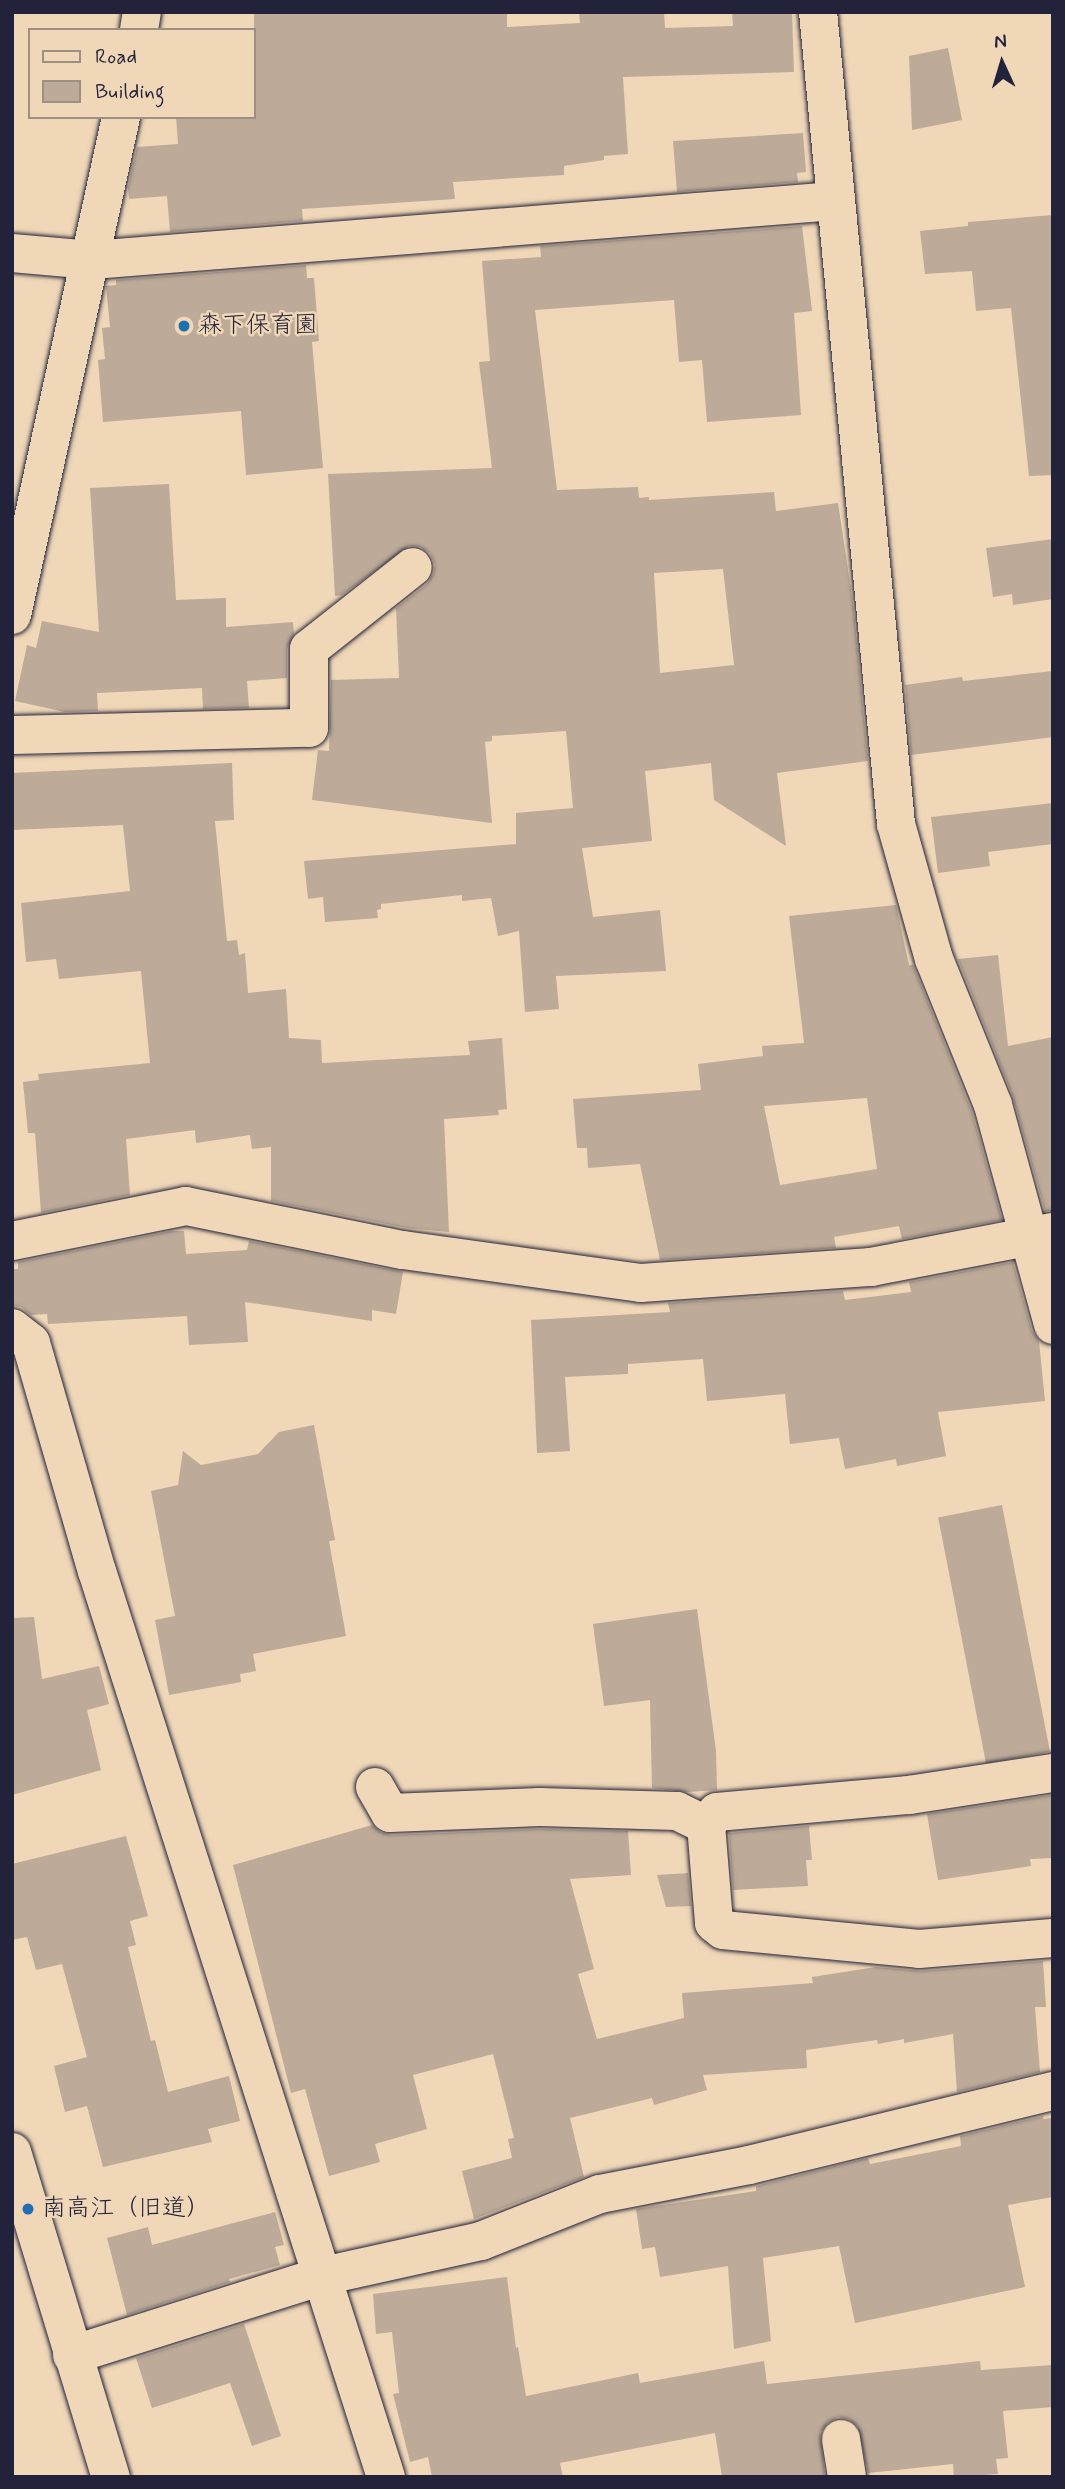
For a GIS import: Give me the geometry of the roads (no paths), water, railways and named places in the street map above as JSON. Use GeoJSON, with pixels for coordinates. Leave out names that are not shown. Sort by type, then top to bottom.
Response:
{"type":"FeatureCollection","features":[{"type":"Feature","properties":{"kind":"street"},"geometry":{"type":"LineString","coordinates":[[818,12],[896,824],[934,959],[1042,1234],[1053,1325]]}},
{"type":"Feature","properties":{"kind":"street"},"geometry":{"type":"LineString","coordinates":[[12,615],[92,260],[121,119]]}},
{"type":"Feature","properties":{"kind":"street"},"geometry":{"type":"LineString","coordinates":[[12,253],[92,260],[835,201]]}},
{"type":"Feature","properties":{"kind":"street"},"geometry":{"type":"LineString","coordinates":[[12,735],[309,728],[309,649],[413,567]]}},
{"type":"Feature","properties":{"kind":"street"},"geometry":{"type":"LineString","coordinates":[[12,1241],[186,1206],[403,1250],[641,1283],[871,1267],[1042,1234]]}},
{"type":"Feature","properties":{"kind":"street"},"geometry":{"type":"LineString","coordinates":[[12,1328],[31,1343],[97,1571],[386,2477]]}},
{"type":"Feature","properties":{"kind":"street"},"geometry":{"type":"LineString","coordinates":[[1053,1773],[909,1795],[717,1812],[706,1825],[714,1923],[723,1930],[919,1949],[1053,1938]]}},
{"type":"Feature","properties":{"kind":"street"},"geometry":{"type":"LineString","coordinates":[[375,1787],[390,1813],[540,1807],[677,1811],[706,1825]]}},
{"type":"Feature","properties":{"kind":"street"},"geometry":{"type":"LineString","coordinates":[[72,2355],[323,2276],[481,2241],[600,2194],[749,2165],[1053,2091]]}},
{"type":"Feature","properties":{"kind":"street"},"geometry":{"type":"LineString","coordinates":[[12,2152],[111,2477]]}},
{"type":"Feature","properties":{"kind":"street"},"geometry":{"type":"LineString","coordinates":[[841,2439],[847,2477]]}},
{"type":"Feature","properties":{"kind":"place","name":"森下保育園"},"geometry":{"type":"Point","coordinates":[184,326]}},
{"type":"Feature","properties":{"kind":"place","name":"南高江（旧道）"},"geometry":{"type":"Point","coordinates":[28,2209]}}]}
